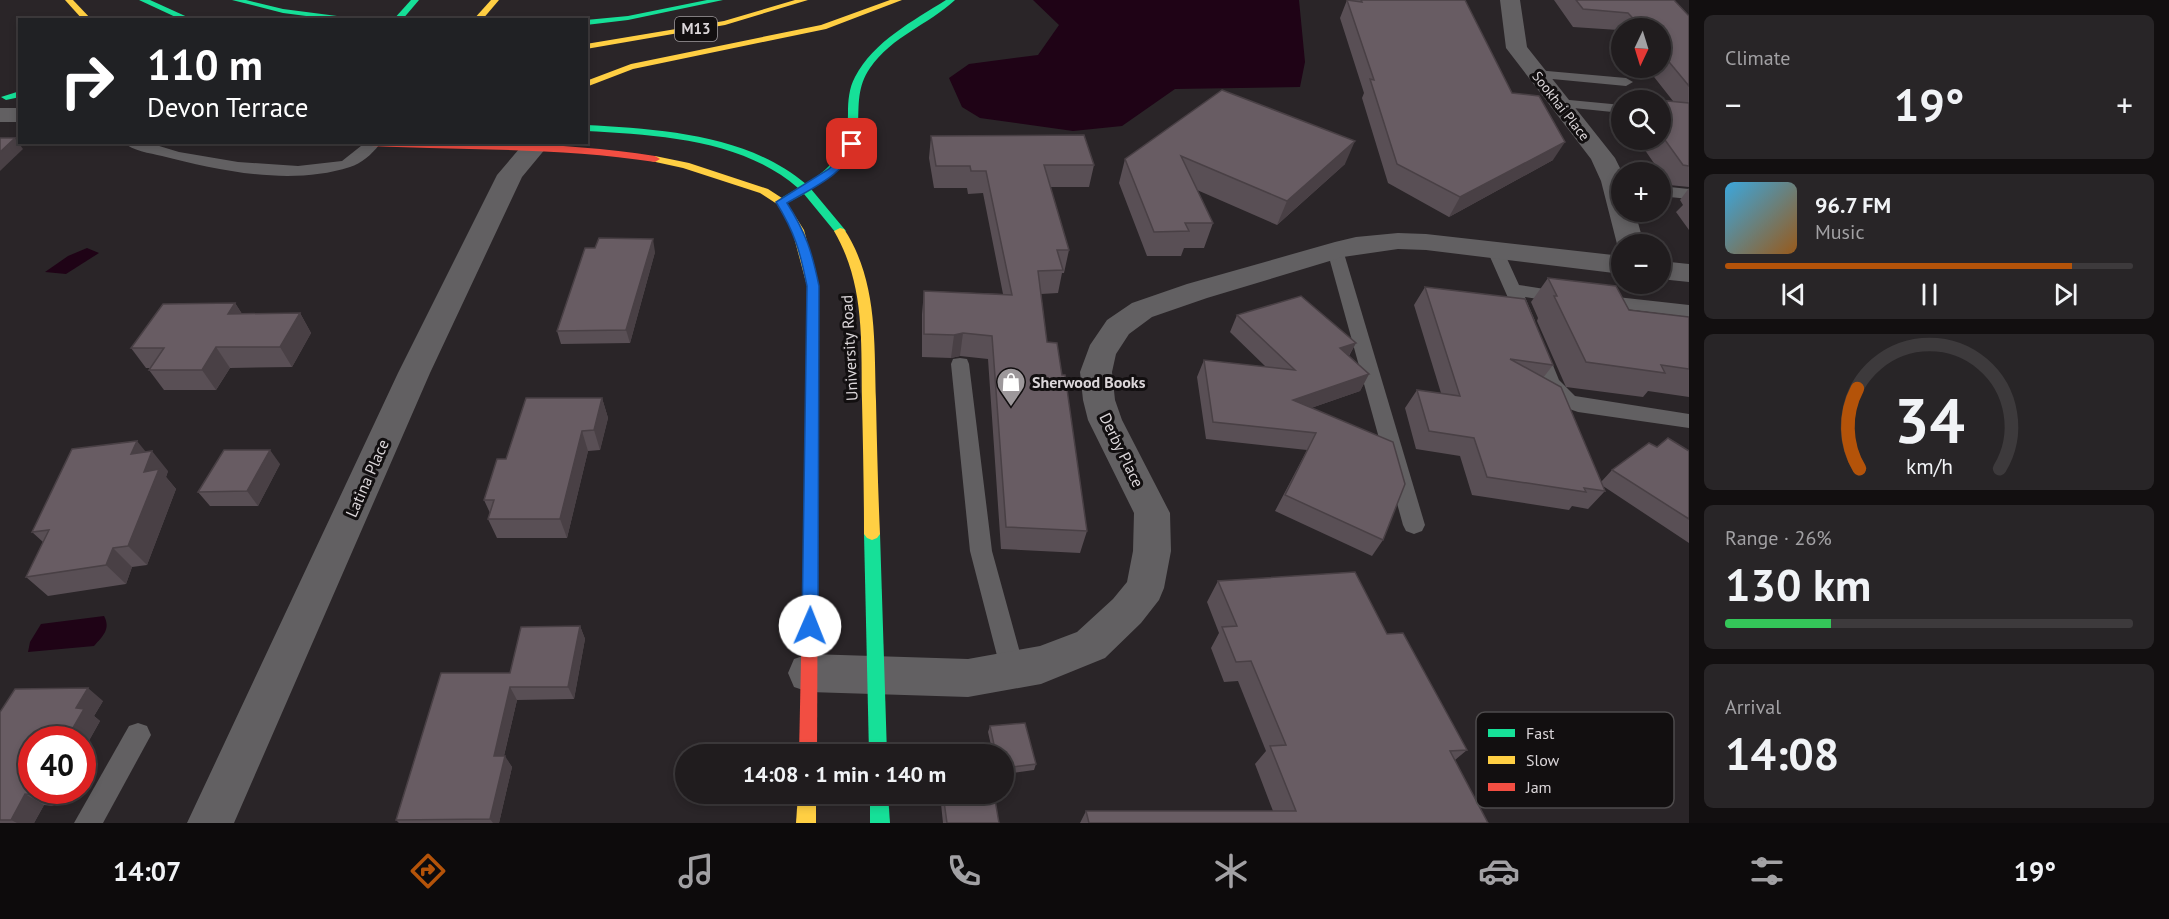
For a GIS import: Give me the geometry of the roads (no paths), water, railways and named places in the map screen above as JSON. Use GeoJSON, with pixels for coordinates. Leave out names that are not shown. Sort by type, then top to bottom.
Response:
{"type":"FeatureCollection","features":[{"type":"Feature","properties":{"kind":"main road"},"geometry":{"type":"LineString","coordinates":[[69,0],[86,18]]}},
{"type":"Feature","properties":{"kind":"main road"},"geometry":{"type":"LineString","coordinates":[[143,0],[185,18]]}},
{"type":"Feature","properties":{"kind":"main road"},"geometry":{"type":"LineString","coordinates":[[236,0],[257,7],[340,18]]}},
{"type":"Feature","properties":{"kind":"main road"},"geometry":{"type":"LineString","coordinates":[[399,18],[415,0]]}},
{"type":"Feature","properties":{"kind":"main road"},"geometry":{"type":"LineString","coordinates":[[479,18],[495,0]]}},
{"type":"Feature","properties":{"kind":"main road","name":"M13"},"geometry":{"type":"LineString","coordinates":[[588,23],[628,18],[719,0]]}},
{"type":"Feature","properties":{"kind":"main road","name":"M13"},"geometry":{"type":"LineString","coordinates":[[588,47],[714,25],[804,0]]}},
{"type":"Feature","properties":{"kind":"main road"},"geometry":{"type":"LineString","coordinates":[[588,83],[640,64],[823,27],[898,0]]}},
{"type":"Feature","properties":{"kind":"main road"},"geometry":{"type":"LineString","coordinates":[[364,144],[537,145],[672,159],[748,185],[781,202],[832,171],[847,157],[854,131],[854,88],[874,56],[896,37],[951,0]]}},
{"type":"Feature","properties":{"kind":"main road","name":"University Road"},"geometry":{"type":"LineString","coordinates":[[588,128],[619,129],[666,136],[747,156],[780,170],[804,189],[829,215],[851,247],[862,278],[867,339],[878,744]]}},
{"type":"Feature","properties":{"kind":"main road","name":"University Road"},"geometry":{"type":"LineString","coordinates":[[781,202],[798,230],[807,255],[813,286],[808,744]]}},
{"type":"Feature","properties":{"kind":"main road"},"geometry":{"type":"LineString","coordinates":[[806,823],[807,804]]}},
{"type":"Feature","properties":{"kind":"main road"},"geometry":{"type":"LineString","coordinates":[[879,804],[880,823]]}},
{"type":"Feature","properties":{"kind":"street","name":"Sookhai Place"},"geometry":{"type":"LineString","coordinates":[[1510,0],[1517,48],[1611,171]]}},
{"type":"Feature","properties":{"kind":"street","name":"Latina Place"},"geometry":{"type":"LineString","coordinates":[[210,823],[414,373],[510,175],[537,145]]}},
{"type":"Feature","properties":{"kind":"street","name":"Derby Place"},"geometry":{"type":"LineString","coordinates":[[809,672],[968,678],[1013,671],[1041,665],[1092,645],[1127,611],[1145,588],[1152,551],[1152,513],[1105,420],[1099,400],[1096,372],[1101,353],[1118,327],[1142,310],[1356,245],[1398,241],[1611,264]]}},
{"type":"Feature","properties":{"kind":"street"},"geometry":{"type":"LineString","coordinates":[[1671,271],[1689,273]]}},
{"type":"Feature","properties":{"kind":"lane"},"geometry":{"type":"LineString","coordinates":[[1536,74],[1626,82]]}},
{"type":"Feature","properties":{"kind":"lane"},"geometry":{"type":"LineString","coordinates":[[1559,104],[1611,108]]}},
{"type":"Feature","properties":{"kind":"lane"},"geometry":{"type":"LineString","coordinates":[[136,144],[180,158],[225,165],[290,170],[349,164],[372,145]]}},
{"type":"Feature","properties":{"kind":"lane"},"geometry":{"type":"LineString","coordinates":[[1671,192],[1689,194]]}},
{"type":"Feature","properties":{"kind":"lane"},"geometry":{"type":"LineString","coordinates":[[1335,250],[1413,525]]}},
{"type":"Feature","properties":{"kind":"lane"},"geometry":{"type":"LineString","coordinates":[[1495,250],[1554,389],[1560,396],[1578,405],[1689,420]]}},
{"type":"Feature","properties":{"kind":"lane"},"geometry":{"type":"LineString","coordinates":[[1513,290],[1689,312]]}},
{"type":"Feature","properties":{"kind":"lane"},"geometry":{"type":"LineString","coordinates":[[960,364],[981,551],[1013,671]]}},
{"type":"Feature","properties":{"kind":"lane"},"geometry":{"type":"LineString","coordinates":[[88,823],[138,735]]}},
{"type":"Feature","properties":{"kind":"place","name":"Sherwood Books"},"geometry":{"type":"Point","coordinates":[1011,408]}}]}
